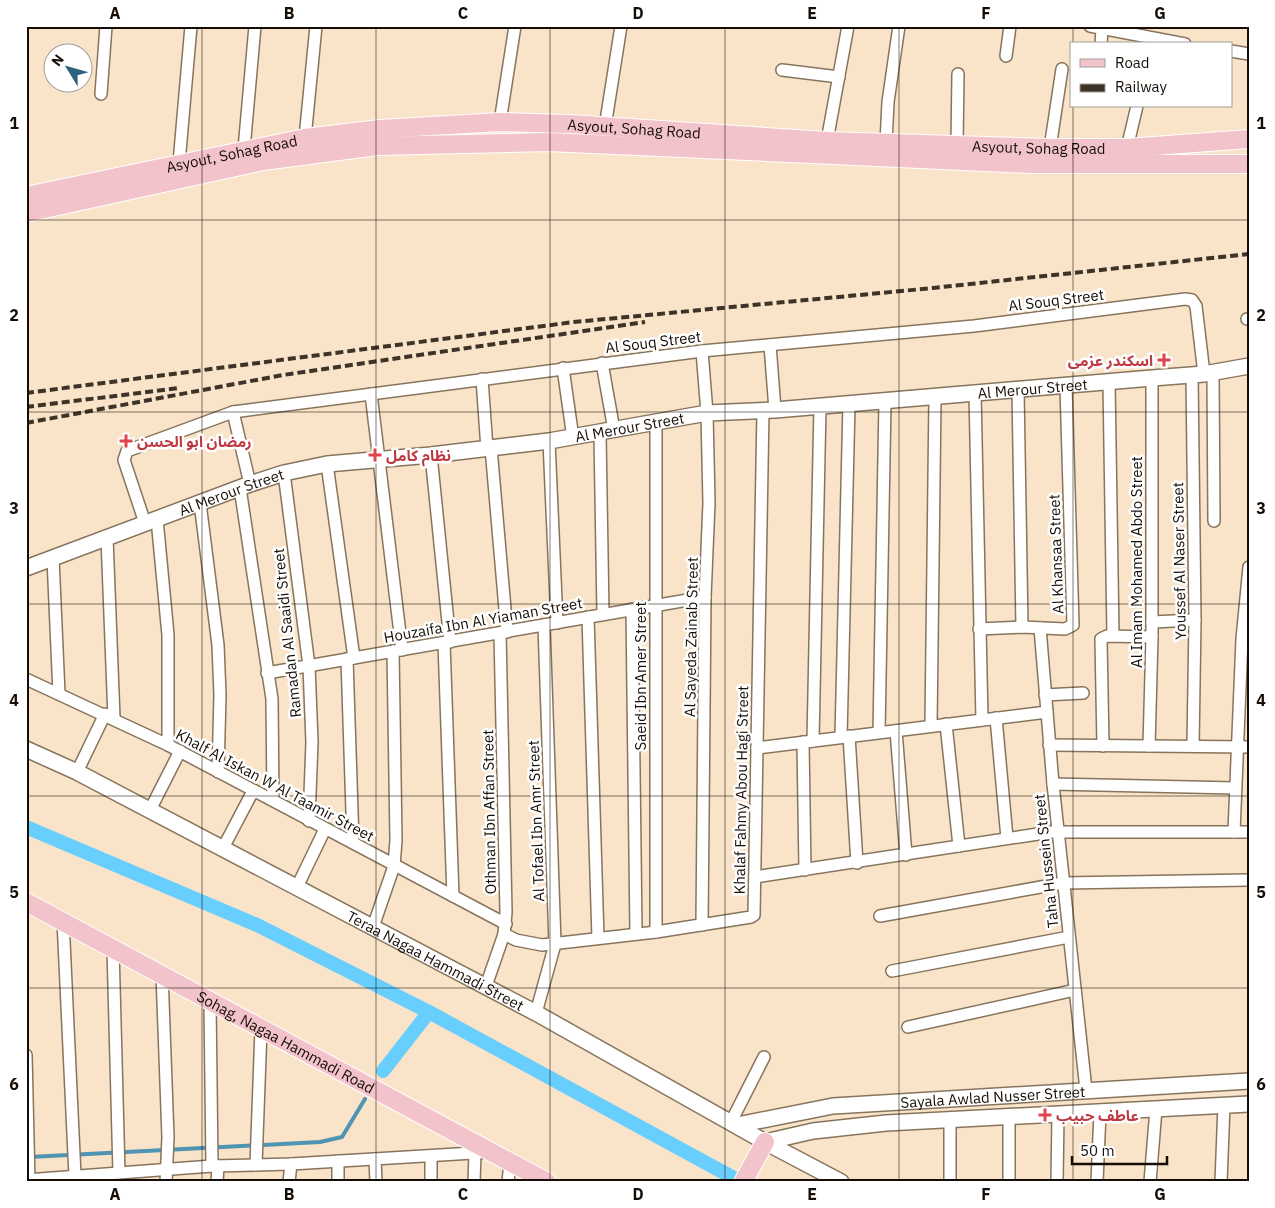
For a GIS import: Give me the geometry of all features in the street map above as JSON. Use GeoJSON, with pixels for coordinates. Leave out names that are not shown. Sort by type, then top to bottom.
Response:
{"type":"FeatureCollection","features":[{"type":"Feature","properties":{"kind":"main road","name":"Asyout, Sohag Road"},"geometry":{"type":"LineString","coordinates":[[26,213],[179,163],[305,138],[380,128],[500,122],[827,141],[1050,148],[1127,148],[1249,139]]}},
{"type":"Feature","properties":{"kind":"main road"},"geometry":{"type":"LineString","coordinates":[[478,124],[473,134],[478,142]]}},
{"type":"Feature","properties":{"kind":"main road"},"geometry":{"type":"LineString","coordinates":[[433,126],[440,135],[439,141],[435,144]]}},
{"type":"Feature","properties":{"kind":"main road","name":"Asyout, Sohag Road"},"geometry":{"type":"LineString","coordinates":[[26,196],[296,156],[377,146],[478,142],[590,144],[1031,164],[1249,164]]}},
{"type":"Feature","properties":{"kind":"main road","name":"Sohag, Nagaa Hammadi Road"},"geometry":{"type":"LineString","coordinates":[[26,902],[162,974],[484,1153],[510,1162],[547,1182]]}},
{"type":"Feature","properties":{"kind":"main road"},"geometry":{"type":"LineString","coordinates":[[743,1182],[765,1142]]}},
{"type":"Feature","properties":{"kind":"street"},"geometry":{"type":"LineString","coordinates":[[101,94],[106,26]]}},
{"type":"Feature","properties":{"kind":"street"},"geometry":{"type":"LineString","coordinates":[[179,163],[191,26]]}},
{"type":"Feature","properties":{"kind":"street"},"geometry":{"type":"LineString","coordinates":[[244,150],[255,26]]}},
{"type":"Feature","properties":{"kind":"street"},"geometry":{"type":"LineString","coordinates":[[305,138],[316,26]]}},
{"type":"Feature","properties":{"kind":"street"},"geometry":{"type":"LineString","coordinates":[[500,122],[515,26]]}},
{"type":"Feature","properties":{"kind":"street"},"geometry":{"type":"LineString","coordinates":[[605,127],[621,26]]}},
{"type":"Feature","properties":{"kind":"street"},"geometry":{"type":"LineString","coordinates":[[827,141],[848,26]]}},
{"type":"Feature","properties":{"kind":"street"},"geometry":{"type":"LineString","coordinates":[[886,143],[888,102],[899,26]]}},
{"type":"Feature","properties":{"kind":"street"},"geometry":{"type":"LineString","coordinates":[[1006,56],[1010,26]]}},
{"type":"Feature","properties":{"kind":"street"},"geometry":{"type":"LineString","coordinates":[[1090,26],[1102,29],[1125,30],[1149,41]]}},
{"type":"Feature","properties":{"kind":"street"},"geometry":{"type":"LineString","coordinates":[[1101,42],[1102,29]]}},
{"type":"Feature","properties":{"kind":"street"},"geometry":{"type":"LineString","coordinates":[[1232,52],[1249,54]]}},
{"type":"Feature","properties":{"kind":"street"},"geometry":{"type":"LineString","coordinates":[[1050,148],[1062,69]]}},
{"type":"Feature","properties":{"kind":"street"},"geometry":{"type":"LineString","coordinates":[[782,70],[839,77]]}},
{"type":"Feature","properties":{"kind":"street"},"geometry":{"type":"LineString","coordinates":[[957,145],[958,74]]}},
{"type":"Feature","properties":{"kind":"street"},"geometry":{"type":"LineString","coordinates":[[1127,148],[1137,108]]}},
{"type":"Feature","properties":{"kind":"street","name":"Al Souq Street"},"geometry":{"type":"LineString","coordinates":[[151,521],[124,460],[127,451],[233,412],[702,351],[974,326],[1189,299],[1196,306],[1203,374]]}},
{"type":"Feature","properties":{"kind":"street","name":"Khalaf Fahmy Abou Hagi Street"},"geometry":{"type":"LineString","coordinates":[[505,929],[529,943],[555,944],[656,932],[753,916],[770,345]]}},
{"type":"Feature","properties":{"kind":"street","name":"Al Sayeda Zainab Street"},"geometry":{"type":"LineString","coordinates":[[702,351],[707,413],[709,503],[702,924]]}},
{"type":"Feature","properties":{"kind":"street"},"geometry":{"type":"LineString","coordinates":[[602,363],[607,432],[603,614]]}},
{"type":"Feature","properties":{"kind":"street","name":"Al Merour Street"},"geometry":{"type":"LineString","coordinates":[[26,568],[245,486],[284,473],[327,464],[431,455],[573,438],[707,413],[849,404],[1066,386],[1203,374],[1249,366]]}},
{"type":"Feature","properties":{"kind":"street"},"geometry":{"type":"LineString","coordinates":[[563,368],[573,438]]}},
{"type":"Feature","properties":{"kind":"street"},"geometry":{"type":"LineString","coordinates":[[1203,374],[1214,521]]}},
{"type":"Feature","properties":{"kind":"street","name":"Youssef Al Naser Street"},"geometry":{"type":"LineString","coordinates":[[1193,746],[1203,374]]}},
{"type":"Feature","properties":{"kind":"street","name":"Al Imam Mohamed Abdo Street"},"geometry":{"type":"LineString","coordinates":[[1149,746],[1152,637],[1152,378]]}},
{"type":"Feature","properties":{"kind":"street","name":"Othman Ibn Affan Street"},"geometry":{"type":"LineString","coordinates":[[482,379],[504,633],[505,929],[486,986]]}},
{"type":"Feature","properties":{"kind":"street"},"geometry":{"type":"LineString","coordinates":[[1109,382],[1113,636]]}},
{"type":"Feature","properties":{"kind":"street","name":"Al Khansaa Street"},"geometry":{"type":"LineString","coordinates":[[979,629],[1022,627],[1068,629],[1073,625],[1066,386]]}},
{"type":"Feature","properties":{"kind":"street"},"geometry":{"type":"LineString","coordinates":[[1018,390],[1022,627]]}},
{"type":"Feature","properties":{"kind":"street"},"geometry":{"type":"LineString","coordinates":[[976,393],[982,720]]}},
{"type":"Feature","properties":{"kind":"street"},"geometry":{"type":"LineString","coordinates":[[371,394],[397,651],[397,813],[394,866],[373,927]]}},
{"type":"Feature","properties":{"kind":"street"},"geometry":{"type":"LineString","coordinates":[[931,726],[935,397]]}},
{"type":"Feature","properties":{"kind":"street"},"geometry":{"type":"LineString","coordinates":[[879,732],[885,401]]}},
{"type":"Feature","properties":{"kind":"street"},"geometry":{"type":"LineString","coordinates":[[849,404],[845,737],[856,863]]}},
{"type":"Feature","properties":{"kind":"street"},"geometry":{"type":"LineString","coordinates":[[805,870],[820,406]]}},
{"type":"Feature","properties":{"kind":"street"},"geometry":{"type":"LineString","coordinates":[[233,412],[245,486],[266,673],[272,699],[272,800]]}},
{"type":"Feature","properties":{"kind":"street","name":"Saeid Ibn Amer Street"},"geometry":{"type":"LineString","coordinates":[[656,421],[656,932]]}},
{"type":"Feature","properties":{"kind":"street"},"geometry":{"type":"LineString","coordinates":[[550,441],[557,623]]}},
{"type":"Feature","properties":{"kind":"street"},"geometry":{"type":"LineString","coordinates":[[431,455],[447,642],[453,896]]}},
{"type":"Feature","properties":{"kind":"street"},"geometry":{"type":"LineString","coordinates":[[327,464],[351,659],[353,842]]}},
{"type":"Feature","properties":{"kind":"street","name":"Ramadan Al Saaidi Street"},"geometry":{"type":"LineString","coordinates":[[284,473],[308,666],[312,742],[310,821]]}},
{"type":"Feature","properties":{"kind":"street"},"geometry":{"type":"LineString","coordinates":[[200,503],[218,645],[220,695],[218,772]]}},
{"type":"Feature","properties":{"kind":"street"},"geometry":{"type":"LineString","coordinates":[[151,521],[168,636],[168,745]]}},
{"type":"Feature","properties":{"kind":"street"},"geometry":{"type":"LineString","coordinates":[[77,772],[110,716],[107,538]]}},
{"type":"Feature","properties":{"kind":"street"},"geometry":{"type":"LineString","coordinates":[[53,558],[58,694]]}},
{"type":"Feature","properties":{"kind":"street"},"geometry":{"type":"LineString","coordinates":[[1234,832],[1236,747],[1249,567]]}},
{"type":"Feature","properties":{"kind":"street","name":"Houzaifa Ibn Al Yiaman Street"},"geometry":{"type":"LineString","coordinates":[[266,673],[706,597]]}},
{"type":"Feature","properties":{"kind":"street"},"geometry":{"type":"LineString","coordinates":[[632,609],[636,933]]}},
{"type":"Feature","properties":{"kind":"street"},"geometry":{"type":"LineString","coordinates":[[588,617],[598,938]]}},
{"type":"Feature","properties":{"kind":"street"},"geometry":{"type":"LineString","coordinates":[[1152,622],[1195,620]]}},
{"type":"Feature","properties":{"kind":"street","name":"Al Tofael Ibn Amr Street"},"geometry":{"type":"LineString","coordinates":[[536,1013],[555,944],[544,625]]}},
{"type":"Feature","properties":{"kind":"street","name":"Taha Hussein Street"},"geometry":{"type":"LineString","coordinates":[[1040,628],[1053,784],[1086,1090]]}},
{"type":"Feature","properties":{"kind":"street"},"geometry":{"type":"LineString","coordinates":[[1103,746],[1101,642],[1104,637],[1113,636],[1152,637]]}},
{"type":"Feature","properties":{"kind":"street","name":"Khalf Al Iskan W Al Taamir Street"},"geometry":{"type":"LineString","coordinates":[[27,681],[110,716],[168,745],[453,896],[505,929]]}},
{"type":"Feature","properties":{"kind":"street"},"geometry":{"type":"LineString","coordinates":[[1045,695],[1083,693]]}},
{"type":"Feature","properties":{"kind":"street"},"geometry":{"type":"LineString","coordinates":[[757,748],[1047,712]]}},
{"type":"Feature","properties":{"kind":"street"},"geometry":{"type":"LineString","coordinates":[[996,718],[1007,838]]}},
{"type":"Feature","properties":{"kind":"street"},"geometry":{"type":"LineString","coordinates":[[946,724],[959,846]]}},
{"type":"Feature","properties":{"kind":"street"},"geometry":{"type":"LineString","coordinates":[[896,730],[906,855]]}},
{"type":"Feature","properties":{"kind":"street"},"geometry":{"type":"LineString","coordinates":[[1050,745],[1249,747]]}},
{"type":"Feature","properties":{"kind":"street","name":"Teraa Nagaa Hammadi Street"},"geometry":{"type":"LineString","coordinates":[[26,749],[77,772],[486,986],[765,1142],[841,1182]]}},
{"type":"Feature","properties":{"kind":"street"},"geometry":{"type":"LineString","coordinates":[[150,810],[180,752]]}},
{"type":"Feature","properties":{"kind":"street"},"geometry":{"type":"LineString","coordinates":[[1053,784],[1235,788]]}},
{"type":"Feature","properties":{"kind":"street"},"geometry":{"type":"LineString","coordinates":[[223,848],[253,791]]}},
{"type":"Feature","properties":{"kind":"street"},"geometry":{"type":"LineString","coordinates":[[297,887],[326,829]]}},
{"type":"Feature","properties":{"kind":"street"},"geometry":{"type":"LineString","coordinates":[[755,877],[856,863],[1007,838],[1058,832],[1249,832]]}},
{"type":"Feature","properties":{"kind":"street"},"geometry":{"type":"LineString","coordinates":[[880,916],[1064,883],[1249,880]]}},
{"type":"Feature","properties":{"kind":"street"},"geometry":{"type":"LineString","coordinates":[[63,920],[75,1176]]}},
{"type":"Feature","properties":{"kind":"street"},"geometry":{"type":"LineString","coordinates":[[892,971],[1069,937]]}},
{"type":"Feature","properties":{"kind":"street"},"geometry":{"type":"LineString","coordinates":[[113,948],[119,1172]]}},
{"type":"Feature","properties":{"kind":"street"},"geometry":{"type":"LineString","coordinates":[[162,974],[168,1137],[166,1182]]}},
{"type":"Feature","properties":{"kind":"street"},"geometry":{"type":"LineString","coordinates":[[908,1027],[1075,990]]}},
{"type":"Feature","properties":{"kind":"street"},"geometry":{"type":"LineString","coordinates":[[210,1001],[215,1166],[218,1182]]}},
{"type":"Feature","properties":{"kind":"street"},"geometry":{"type":"LineString","coordinates":[[256,1165],[261,1029]]}},
{"type":"Feature","properties":{"kind":"street"},"geometry":{"type":"LineString","coordinates":[[26,1055],[28,1180],[215,1166],[291,1164],[484,1153],[474,1182]]}},
{"type":"Feature","properties":{"kind":"street"},"geometry":{"type":"LineString","coordinates":[[734,1124],[764,1057]]}},
{"type":"Feature","properties":{"kind":"street","name":"Sayala Awlad Nusser Street"},"geometry":{"type":"LineString","coordinates":[[734,1124],[832,1106],[1249,1081]]}},
{"type":"Feature","properties":{"kind":"street"},"geometry":{"type":"LineString","coordinates":[[1208,1084],[1208,1106]]}},
{"type":"Feature","properties":{"kind":"street","name":"Sayala Awlad Nusser Street"},"geometry":{"type":"LineString","coordinates":[[765,1142],[837,1128],[1249,1104]]}},
{"type":"Feature","properties":{"kind":"street"},"geometry":{"type":"LineString","coordinates":[[1221,1182],[1224,1105]]}},
{"type":"Feature","properties":{"kind":"street"},"geometry":{"type":"LineString","coordinates":[[1150,1182],[1156,1109]]}},
{"type":"Feature","properties":{"kind":"street"},"geometry":{"type":"LineString","coordinates":[[1096,1182],[1100,1112]]}},
{"type":"Feature","properties":{"kind":"street"},"geometry":{"type":"LineString","coordinates":[[1057,1182],[1058,1114]]}},
{"type":"Feature","properties":{"kind":"street"},"geometry":{"type":"LineString","coordinates":[[1009,1117],[1009,1182]]}},
{"type":"Feature","properties":{"kind":"street"},"geometry":{"type":"LineString","coordinates":[[950,1120],[950,1182]]}},
{"type":"Feature","properties":{"kind":"street"},"geometry":{"type":"LineString","coordinates":[[431,1157],[431,1182]]}},
{"type":"Feature","properties":{"kind":"street"},"geometry":{"type":"LineString","coordinates":[[376,1159],[376,1182]]}},
{"type":"Feature","properties":{"kind":"street"},"geometry":{"type":"LineString","coordinates":[[338,1161],[338,1182]]}},
{"type":"Feature","properties":{"kind":"street"},"geometry":{"type":"LineString","coordinates":[[508,1182],[510,1162]]}},
{"type":"Feature","properties":{"kind":"street"},"geometry":{"type":"LineString","coordinates":[[289,1182],[291,1164]]}},
{"type":"Feature","properties":{"kind":"waterway"},"geometry":{"type":"LineString","coordinates":[[26,827],[257,925],[429,1012],[741,1182]]}},
{"type":"Feature","properties":{"kind":"waterway"},"geometry":{"type":"LineString","coordinates":[[383,1071],[429,1012]]}},
{"type":"Feature","properties":{"kind":"waterway"},"geometry":{"type":"LineString","coordinates":[[30,1157],[320,1142],[342,1137],[365,1099]]}},
{"type":"Feature","properties":{"kind":"railway"},"geometry":{"type":"LineString","coordinates":[[26,393],[574,322],[933,288],[1249,254]]}},
{"type":"Feature","properties":{"kind":"railway"},"geometry":{"type":"LineString","coordinates":[[26,423],[283,375],[645,322]]}},
{"type":"Feature","properties":{"kind":"railway"},"geometry":{"type":"LineString","coordinates":[[26,407],[179,388]]}},
{"type":"Feature","properties":{"kind":"place","name":"اسكندر عزمى"},"geometry":{"type":"Point","coordinates":[1164,360]}},
{"type":"Feature","properties":{"kind":"place","name":"رمضان ابو الحسن"},"geometry":{"type":"Point","coordinates":[126,441]}},
{"type":"Feature","properties":{"kind":"place","name":"نظام كامل"},"geometry":{"type":"Point","coordinates":[375,455]}},
{"type":"Feature","properties":{"kind":"place","name":"عاطف حبيب"},"geometry":{"type":"Point","coordinates":[1045,1115]}}]}
